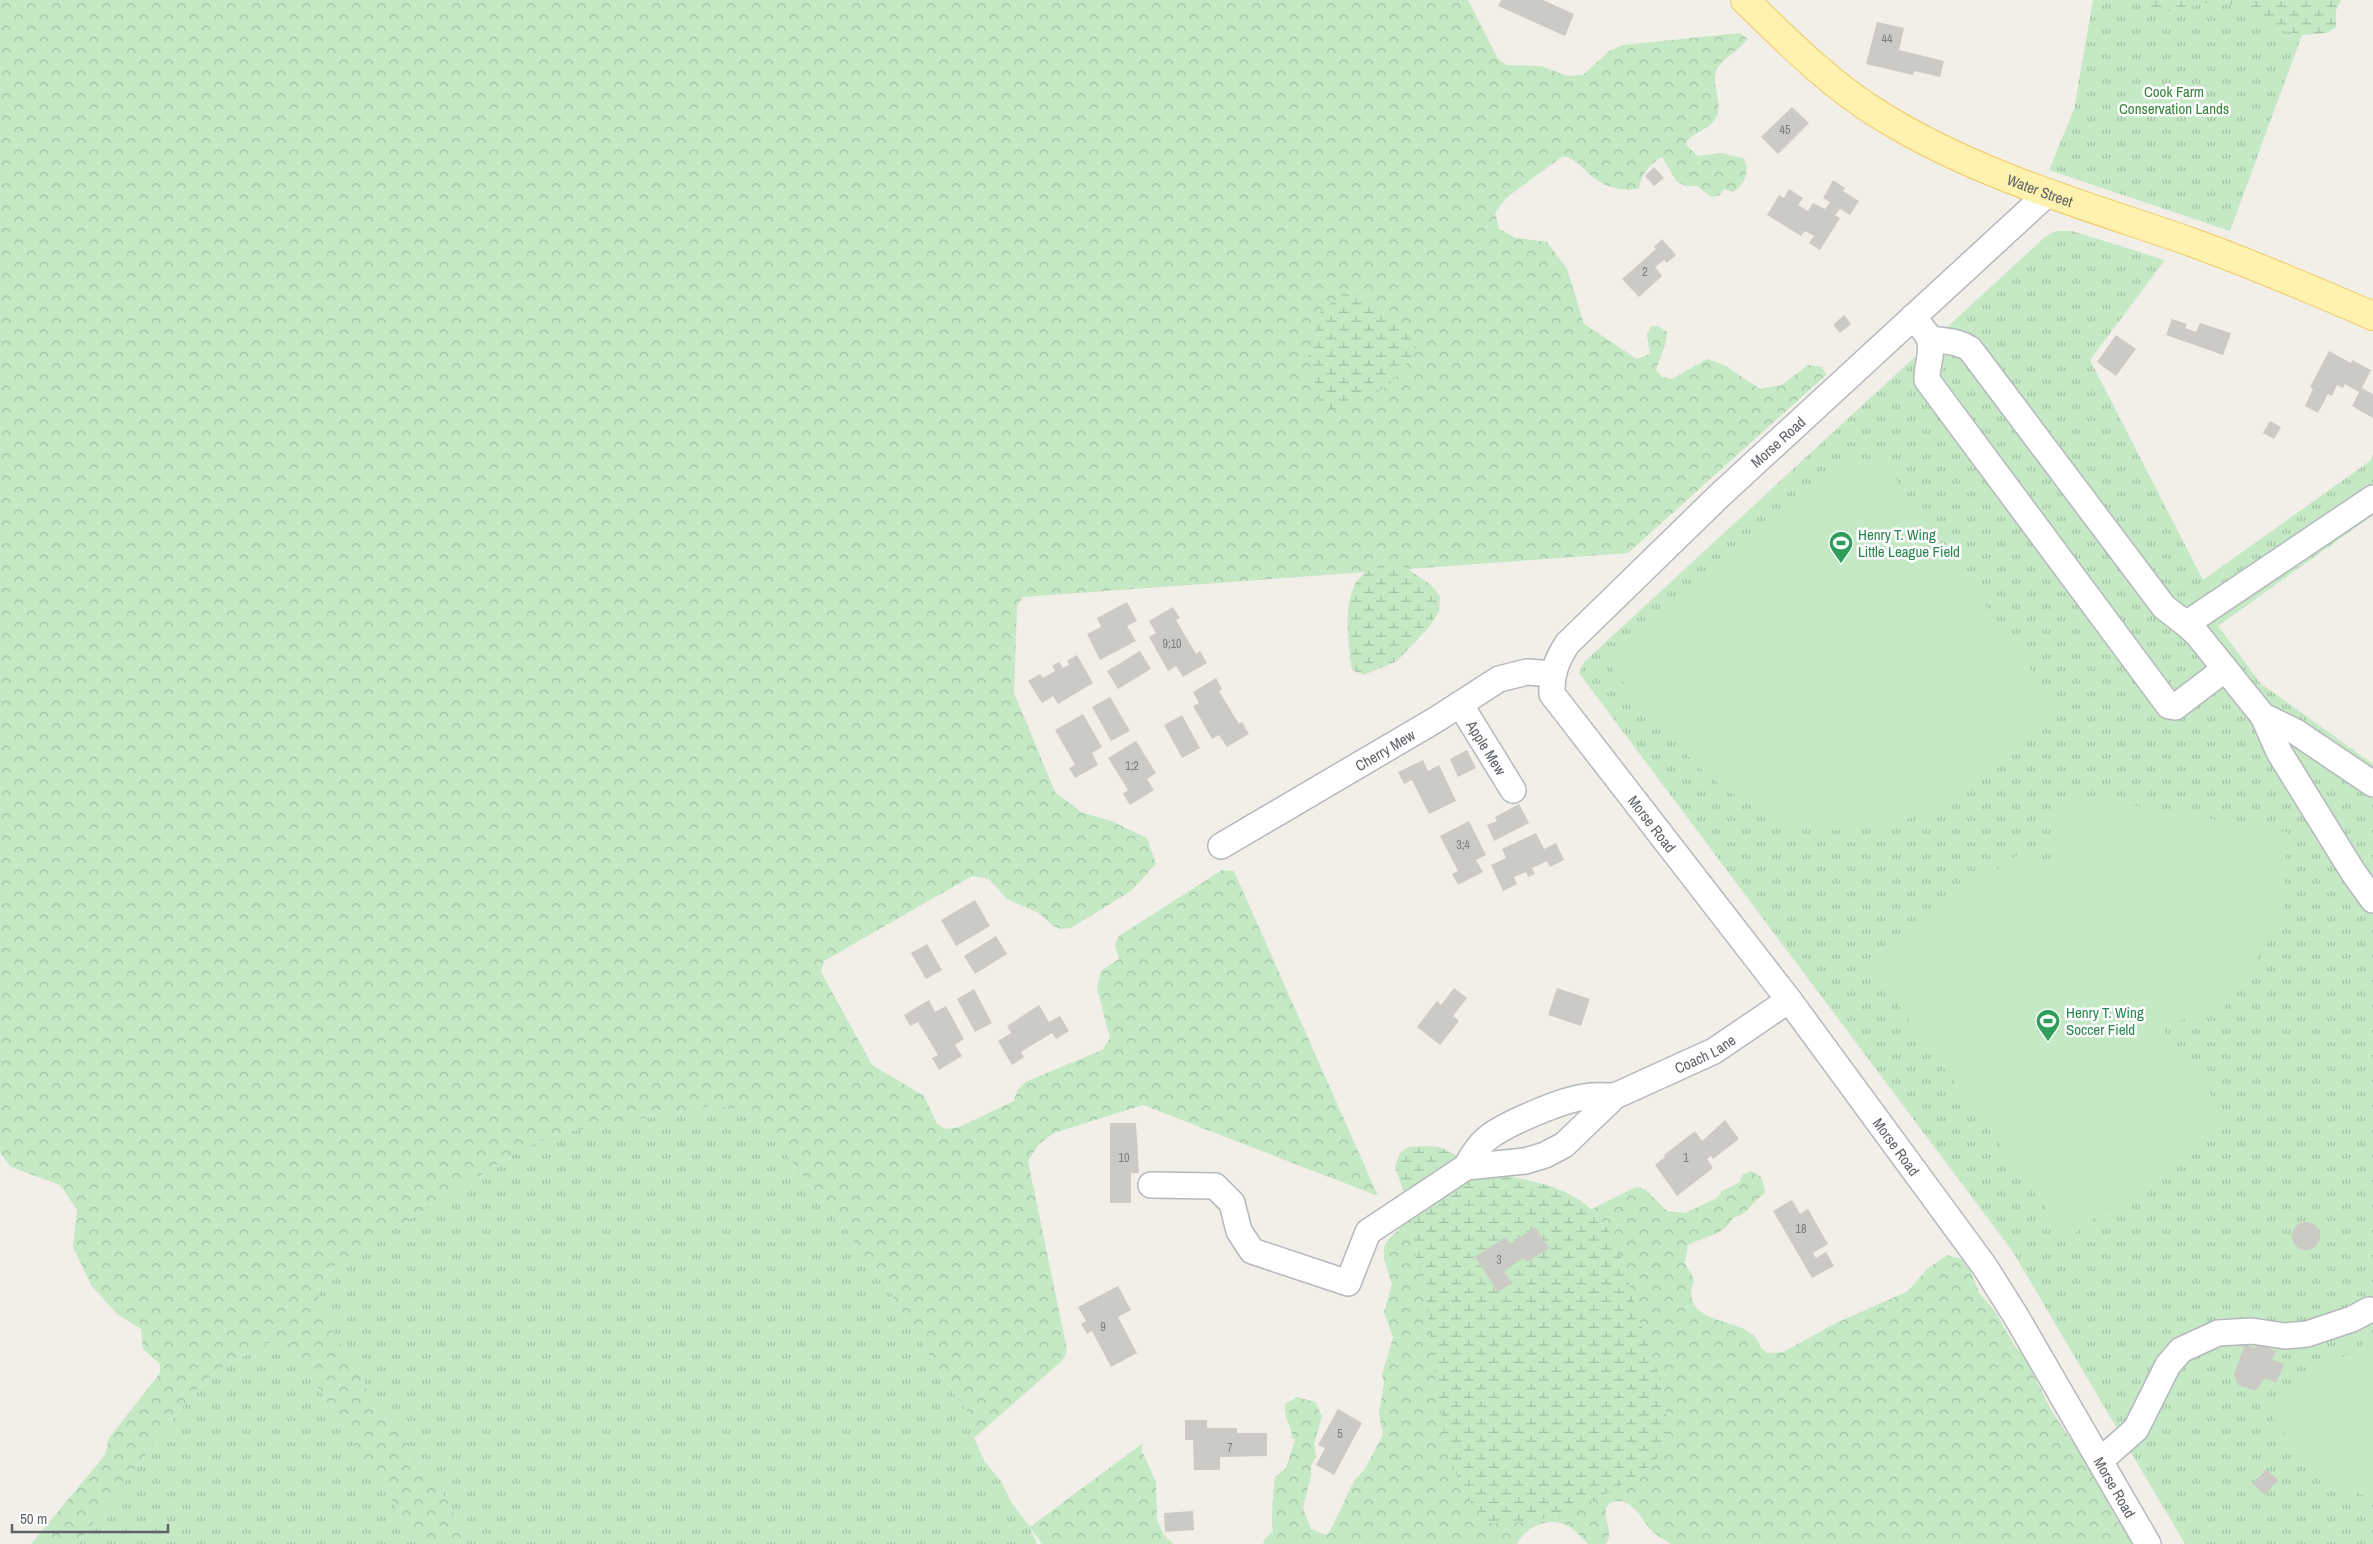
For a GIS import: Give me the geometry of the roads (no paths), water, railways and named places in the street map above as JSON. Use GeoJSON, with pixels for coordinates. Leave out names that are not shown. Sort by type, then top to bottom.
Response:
{"type":"FeatureCollection","features":[{"type":"Feature","properties":{"kind":"main road","name":"Water Street"},"geometry":{"type":"LineString","coordinates":[[1745,0],[1829,79],[1883,117],[1923,141],[1969,163],[2047,194],[2200,246],[2373,316]]}},
{"type":"Feature","properties":{"kind":"street","name":"Morse Road"},"geometry":{"type":"LineString","coordinates":[[2047,194],[1719,496],[1567,644],[1560,654],[1553,674],[1552,694],[1557,703],[1789,1000],[1985,1267],[2017,1318],[2148,1544]]}},
{"type":"Feature","properties":{"kind":"street"},"geometry":{"type":"LineString","coordinates":[[1913,317],[1929,338],[1930,352],[1926,370],[1927,380],[2169,706],[2175,707],[2225,669]]}},
{"type":"Feature","properties":{"kind":"street"},"geometry":{"type":"LineString","coordinates":[[1929,338],[1941,342],[1960,342],[1970,349],[2164,607],[2186,624],[2263,716],[2279,752],[2353,872],[2373,900]]}},
{"type":"Feature","properties":{"kind":"street"},"geometry":{"type":"LineString","coordinates":[[2186,624],[2373,498]]}},
{"type":"Feature","properties":{"kind":"street","name":"Cherry Mew"},"geometry":{"type":"LineString","coordinates":[[1221,846],[1499,679],[1526,672],[1553,674]]}},
{"type":"Feature","properties":{"kind":"street","name":"Apple Mew"},"geometry":{"type":"LineString","coordinates":[[1460,704],[1512,790]]}},
{"type":"Feature","properties":{"kind":"street"},"geometry":{"type":"LineString","coordinates":[[2263,716],[2296,732],[2373,784]]}},
{"type":"Feature","properties":{"kind":"street","name":"Coach Lane"},"geometry":{"type":"LineString","coordinates":[[1466,1167],[1525,1160],[1545,1155],[1564,1145],[1615,1096],[1714,1051],[1789,1000]]}},
{"type":"Feature","properties":{"kind":"street","name":"Coach Lane"},"geometry":{"type":"LineString","coordinates":[[1151,1185],[1215,1186],[1232,1203],[1239,1232],[1252,1252],[1348,1283],[1368,1232],[1466,1167],[1476,1151],[1489,1137],[1504,1128],[1569,1100],[1584,1097],[1615,1096]]}},
{"type":"Feature","properties":{"kind":"street"},"geometry":{"type":"LineString","coordinates":[[2100,1462],[2136,1429],[2168,1366],[2181,1350],[2218,1333],[2252,1331],[2285,1336],[2307,1334],[2352,1319],[2369,1310]]}},
{"type":"Feature","properties":{"kind":"place","name":"Henry T. Wing Little League Field"},"geometry":{"type":"Point","coordinates":[1841,564]}},
{"type":"Feature","properties":{"kind":"place","name":"Henry T. Wing Soccer Field"},"geometry":{"type":"Point","coordinates":[2048,1042]}},
{"type":"Feature","properties":{"kind":"park label","name":"Cook Farm Conservation Lands"},"geometry":{"type":"Point","coordinates":[2174,100]}}]}
